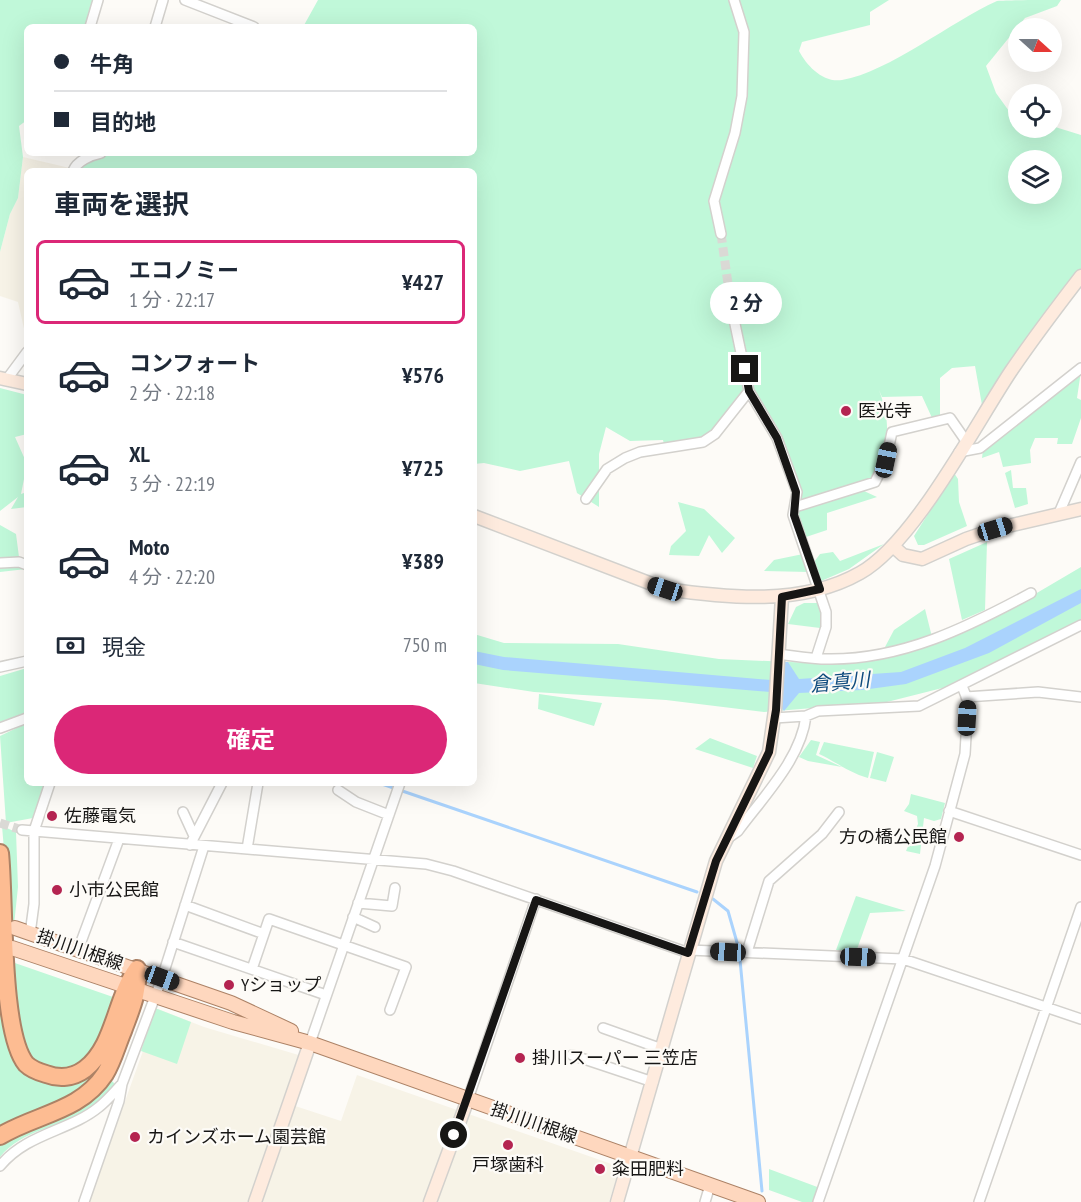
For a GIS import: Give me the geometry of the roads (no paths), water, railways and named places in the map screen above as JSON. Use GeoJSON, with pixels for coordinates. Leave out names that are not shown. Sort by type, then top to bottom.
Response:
{"type":"FeatureCollection","features":[{"type":"Feature","properties":{"kind":"highway"},"geometry":{"type":"LineString","coordinates":[[0,853],[6,1012],[15,1046],[25,1063],[52,1077],[68,1077],[84,1069],[100,1053],[132,988]]}},
{"type":"Feature","properties":{"kind":"highway"},"geometry":{"type":"LineString","coordinates":[[0,1136],[13,1128],[64,1109],[90,1093],[106,1072],[137,969]]}},
{"type":"Feature","properties":{"kind":"main road","name":"掛川川根線"},"geometry":{"type":"LineString","coordinates":[[15,928],[231,1003],[310,1042]]}},
{"type":"Feature","properties":{"kind":"main road","name":"掛川川根線"},"geometry":{"type":"LineString","coordinates":[[12,948],[233,1022],[310,1042],[758,1202]]}},
{"type":"Feature","properties":{"kind":"street"},"geometry":{"type":"LineString","coordinates":[[91,24],[98,0]]}},
{"type":"Feature","properties":{"kind":"street"},"geometry":{"type":"LineString","coordinates":[[157,24],[163,0]]}},
{"type":"Feature","properties":{"kind":"street"},"geometry":{"type":"LineString","coordinates":[[185,0],[246,24]]}},
{"type":"Feature","properties":{"kind":"street"},"geometry":{"type":"LineString","coordinates":[[721,234],[714,201],[735,133],[742,96],[744,32],[734,0]]}},
{"type":"Feature","properties":{"kind":"street"},"geometry":{"type":"LineString","coordinates":[[74,168],[90,156]]}},
{"type":"Feature","properties":{"kind":"street"},"geometry":{"type":"LineString","coordinates":[[477,517],[665,589],[694,593],[782,597],[820,589],[860,573],[893,546],[959,452],[1011,372],[1081,276]]}},
{"type":"Feature","properties":{"kind":"street"},"geometry":{"type":"LineString","coordinates":[[731,305],[749,391],[777,438],[796,492],[794,515],[826,612],[826,627],[816,658]]}},
{"type":"Feature","properties":{"kind":"street"},"geometry":{"type":"LineString","coordinates":[[24,355],[3,378],[24,383]]}},
{"type":"Feature","properties":{"kind":"street"},"geometry":{"type":"LineString","coordinates":[[959,452],[980,448],[1081,368]]}},
{"type":"Feature","properties":{"kind":"street"},"geometry":{"type":"LineString","coordinates":[[586,499],[607,469],[625,458],[640,452],[703,442],[715,434],[749,391]]}},
{"type":"Feature","properties":{"kind":"street"},"geometry":{"type":"LineString","coordinates":[[795,507],[876,482],[886,460],[892,432],[950,418],[966,441]]}},
{"type":"Feature","properties":{"kind":"street"},"geometry":{"type":"LineString","coordinates":[[1059,513],[1081,462]]}},
{"type":"Feature","properties":{"kind":"street"},"geometry":{"type":"LineString","coordinates":[[893,546],[903,555],[922,559],[966,539],[1019,522],[1081,509]]}},
{"type":"Feature","properties":{"kind":"street"},"geometry":{"type":"LineString","coordinates":[[0,562],[24,564]]}},
{"type":"Feature","properties":{"kind":"street"},"geometry":{"type":"LineString","coordinates":[[778,658],[856,657],[918,645],[982,619],[1031,593]]}},
{"type":"Feature","properties":{"kind":"street"},"geometry":{"type":"LineString","coordinates":[[617,1202],[632,1157],[716,861],[725,839],[762,772],[769,752],[775,714],[782,597]]}},
{"type":"Feature","properties":{"kind":"street"},"geometry":{"type":"LineString","coordinates":[[775,714],[806,716],[818,711],[920,706],[1081,626]]}},
{"type":"Feature","properties":{"kind":"street"},"geometry":{"type":"LineString","coordinates":[[0,667],[24,662]]}},
{"type":"Feature","properties":{"kind":"street"},"geometry":{"type":"LineString","coordinates":[[818,1202],[935,866],[965,754],[966,698],[962,686]]}},
{"type":"Feature","properties":{"kind":"street"},"geometry":{"type":"LineString","coordinates":[[966,698],[1038,692],[1080,694]]}},
{"type":"Feature","properties":{"kind":"street"},"geometry":{"type":"LineString","coordinates":[[725,839],[738,831],[795,752],[804,735],[806,716]]}},
{"type":"Feature","properties":{"kind":"street"},"geometry":{"type":"LineString","coordinates":[[0,728],[24,719]]}},
{"type":"Feature","properties":{"kind":"street"},"geometry":{"type":"LineString","coordinates":[[30,934],[34,904],[34,831],[49,786]]}},
{"type":"Feature","properties":{"kind":"street"},"geometry":{"type":"LineString","coordinates":[[192,841],[220,786]]}},
{"type":"Feature","properties":{"kind":"street"},"geometry":{"type":"LineString","coordinates":[[247,849],[258,786]]}},
{"type":"Feature","properties":{"kind":"street"},"geometry":{"type":"LineString","coordinates":[[255,1202],[399,786]]}},
{"type":"Feature","properties":{"kind":"street"},"geometry":{"type":"LineString","coordinates":[[338,790],[356,802],[389,815]]}},
{"type":"Feature","properties":{"kind":"street"},"geometry":{"type":"LineString","coordinates":[[949,811],[1081,855]]}},
{"type":"Feature","properties":{"kind":"street"},"geometry":{"type":"LineString","coordinates":[[747,952],[769,881],[822,834],[839,812]]}},
{"type":"Feature","properties":{"kind":"street"},"geometry":{"type":"LineString","coordinates":[[183,813],[192,841]]}},
{"type":"Feature","properties":{"kind":"street"},"geometry":{"type":"LineString","coordinates":[[22,830],[119,839],[192,841],[204,846],[375,858],[444,868],[689,952],[747,952],[903,959],[1081,1019]]}},
{"type":"Feature","properties":{"kind":"street"},"geometry":{"type":"LineString","coordinates":[[78,950],[119,839]]}},
{"type":"Feature","properties":{"kind":"street"},"geometry":{"type":"LineString","coordinates":[[84,1202],[119,1101],[122,1084],[162,978],[204,846]]}},
{"type":"Feature","properties":{"kind":"street"},"geometry":{"type":"LineString","coordinates":[[358,903],[392,906],[395,888]]}},
{"type":"Feature","properties":{"kind":"street"},"geometry":{"type":"LineString","coordinates":[[430,1202],[536,900]]}},
{"type":"Feature","properties":{"kind":"street"},"geometry":{"type":"LineString","coordinates":[[185,905],[264,934]]}},
{"type":"Feature","properties":{"kind":"street"},"geometry":{"type":"LineString","coordinates":[[979,1202],[1081,907]]}},
{"type":"Feature","properties":{"kind":"street"},"geometry":{"type":"LineString","coordinates":[[353,917],[375,927]]}},
{"type":"Feature","properties":{"kind":"street"},"geometry":{"type":"LineString","coordinates":[[252,969],[269,919],[406,967],[390,1010]]}},
{"type":"Feature","properties":{"kind":"street"},"geometry":{"type":"LineString","coordinates":[[173,942],[326,995]]}},
{"type":"Feature","properties":{"kind":"street"},"geometry":{"type":"LineString","coordinates":[[603,1028],[662,1049]]}},
{"type":"Feature","properties":{"kind":"street"},"geometry":{"type":"LineString","coordinates":[[572,1055],[653,1082]]}},
{"type":"Feature","properties":{"kind":"street"},"geometry":{"type":"LineString","coordinates":[[0,1166],[10,1153],[98,1108],[122,1084]]}},
{"type":"Feature","properties":{"kind":"street"},"geometry":{"type":"LineString","coordinates":[[705,1202],[710,1185]]}},
{"type":"Feature","properties":{"kind":"water","name":"倉真川"},"geometry":{"type":"Polygon","coordinates":[[[1081,589],[1081,603],[989,653],[906,684],[862,690],[799,693],[784,711],[781,707],[785,662],[788,662],[799,679],[901,672],[965,648],[1081,589]]]}},
{"type":"Feature","properties":{"kind":"water"},"geometry":{"type":"Polygon","coordinates":[[[477,652],[504,657],[771,680],[770,692],[503,670],[477,665],[477,652]]]}},
{"type":"Feature","properties":{"kind":"waterway"},"geometry":{"type":"LineString","coordinates":[[388,786],[697,892]]}},
{"type":"Feature","properties":{"kind":"waterway"},"geometry":{"type":"LineString","coordinates":[[713,899],[728,911],[738,946]]}},
{"type":"Feature","properties":{"kind":"waterway"},"geometry":{"type":"LineString","coordinates":[[740,960],[762,1191]]}},
{"type":"Feature","properties":{"kind":"tunnel"},"geometry":{"type":"LineString","coordinates":[[721,234],[731,305]]}},
{"type":"Feature","properties":{"kind":"tunnel"},"geometry":{"type":"LineString","coordinates":[[0,823],[22,830]]}},
{"type":"Feature","properties":{"kind":"place","name":"医光寺"},"geometry":{"type":"Point","coordinates":[846,411]}},
{"type":"Feature","properties":{"kind":"place","name":"佐藤電気"},"geometry":{"type":"Point","coordinates":[52,816]}},
{"type":"Feature","properties":{"kind":"place","name":"方の橋公民館"},"geometry":{"type":"Point","coordinates":[959,837]}},
{"type":"Feature","properties":{"kind":"place","name":"小市公民館"},"geometry":{"type":"Point","coordinates":[57,890]}},
{"type":"Feature","properties":{"kind":"place","name":"Yショップ"},"geometry":{"type":"Point","coordinates":[229,985]}},
{"type":"Feature","properties":{"kind":"place","name":"掛川スーパー 三笠店"},"geometry":{"type":"Point","coordinates":[520,1058]}},
{"type":"Feature","properties":{"kind":"place","name":"カインズホーム園芸館"},"geometry":{"type":"Point","coordinates":[135,1137]}},
{"type":"Feature","properties":{"kind":"place","name":"戸塚歯科"},"geometry":{"type":"Point","coordinates":[508,1145]}},
{"type":"Feature","properties":{"kind":"place","name":"粂田肥料"},"geometry":{"type":"Point","coordinates":[600,1169]}}]}
